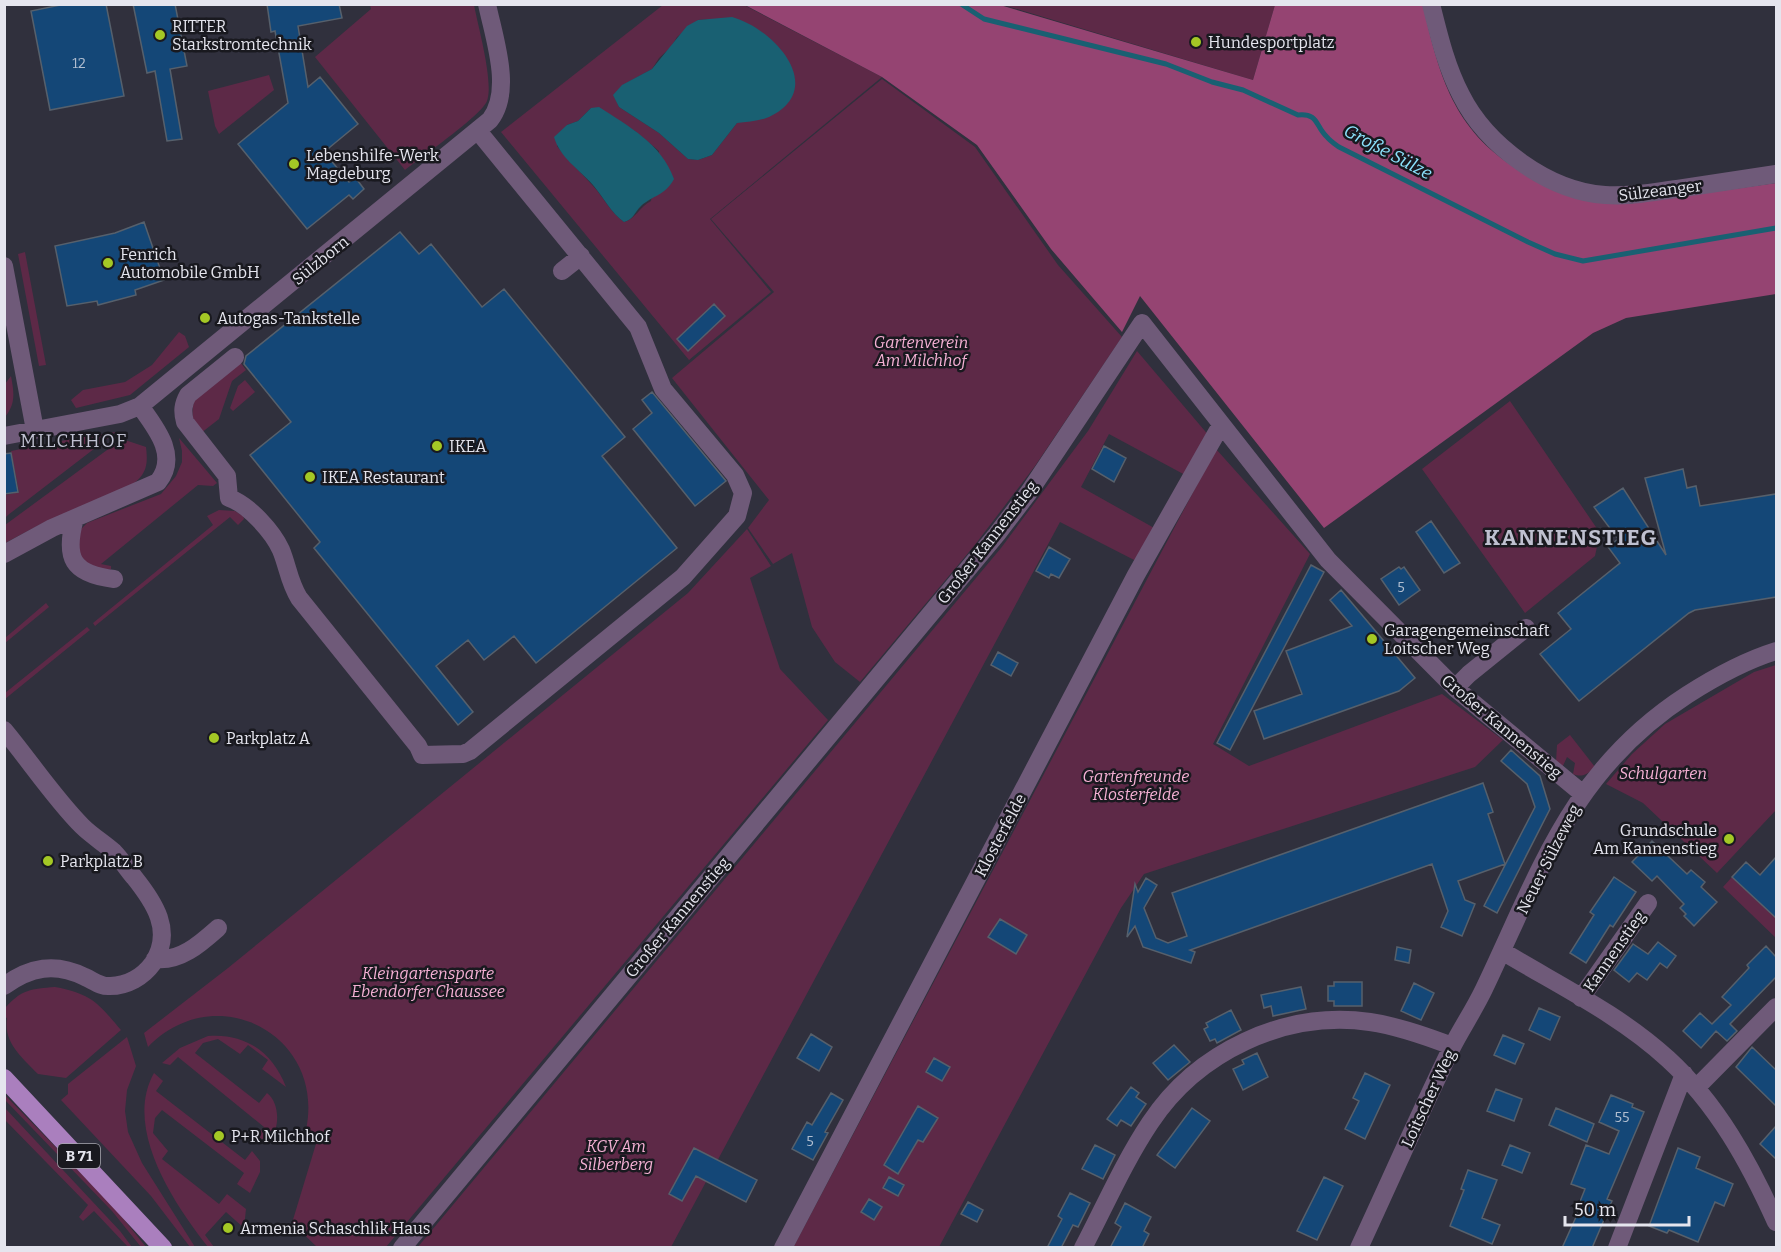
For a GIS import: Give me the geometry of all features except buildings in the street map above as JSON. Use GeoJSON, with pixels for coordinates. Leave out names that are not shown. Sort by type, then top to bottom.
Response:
{"type":"FeatureCollection","features":[{"type":"Feature","properties":{"kind":"main road","name":"B 71"},"geometry":{"type":"LineString","coordinates":[[4,1078],[163,1248]]}},
{"type":"Feature","properties":{"kind":"street","name":"Sülzborn"},"geometry":{"type":"LineString","coordinates":[[4,436],[120,414],[140,406],[478,131],[494,115],[501,96],[501,76],[487,4]]}},
{"type":"Feature","properties":{"kind":"street","name":"Sülzeanger"},"geometry":{"type":"LineString","coordinates":[[1431,4],[1442,50],[1451,74],[1474,117],[1490,135],[1519,159],[1554,180],[1584,192],[1617,196],[1776,174]]}},
{"type":"Feature","properties":{"kind":"street"},"geometry":{"type":"LineString","coordinates":[[235,357],[188,395],[183,403],[185,422],[227,476],[229,498],[247,507],[280,549],[290,584],[299,598],[418,746],[422,755],[463,754],[470,751],[683,577],[737,516],[743,493],[735,475],[663,389],[638,327],[478,131]]}},
{"type":"Feature","properties":{"kind":"street"},"geometry":{"type":"LineString","coordinates":[[562,271],[581,256]]}},
{"type":"Feature","properties":{"kind":"street"},"geometry":{"type":"LineString","coordinates":[[4,266],[35,430]]}},
{"type":"Feature","properties":{"kind":"street","name":"Großer Kannenstieg"},"geometry":{"type":"LineString","coordinates":[[402,1248],[997,534],[1029,492],[1142,323],[1328,560],[1455,688],[1583,794]]}},
{"type":"Feature","properties":{"kind":"street"},"geometry":{"type":"LineString","coordinates":[[4,554],[44,532],[158,482],[166,467],[163,441],[140,406]]}},
{"type":"Feature","properties":{"kind":"street","name":"Klosterfelde"},"geometry":{"type":"LineString","coordinates":[[783,1248],[1136,575],[1221,425]]}},
{"type":"Feature","properties":{"kind":"street"},"geometry":{"type":"LineString","coordinates":[[75,518],[69,539],[72,558],[83,570],[92,575],[114,579]]}},
{"type":"Feature","properties":{"kind":"street"},"geometry":{"type":"LineString","coordinates":[[1455,688],[1527,628]]}},
{"type":"Feature","properties":{"kind":"street","name":"Neuer Sülzeweg"},"geometry":{"type":"LineString","coordinates":[[1502,951],[1551,845],[1583,794],[1628,741],[1668,707],[1726,672],[1776,651]]}},
{"type":"Feature","properties":{"kind":"street"},"geometry":{"type":"LineString","coordinates":[[4,730],[82,826],[114,853],[146,891],[161,921],[161,942],[155,959],[147,970],[120,985],[103,986],[82,975],[50,969],[24,972],[4,986]]}},
{"type":"Feature","properties":{"kind":"street","name":"Kannenstieg"},"geometry":{"type":"LineString","coordinates":[[1581,998],[1648,903]]}},
{"type":"Feature","properties":{"kind":"street"},"geometry":{"type":"LineString","coordinates":[[155,959],[166,961],[178,958],[218,928]]}},
{"type":"Feature","properties":{"kind":"street","name":"Kannenstieg"},"geometry":{"type":"LineString","coordinates":[[1502,951],[1581,998],[1635,1033],[1666,1057],[1717,1113],[1742,1152],[1776,1222]]}},
{"type":"Feature","properties":{"kind":"street","name":"Loitscher Weg"},"geometry":{"type":"LineString","coordinates":[[1359,1248],[1452,1046],[1473,1011],[1502,951]]}},
{"type":"Feature","properties":{"kind":"street"},"geometry":{"type":"LineString","coordinates":[[1617,1248],[1690,1081],[1776,1007]]}},
{"type":"Feature","properties":{"kind":"street"},"geometry":{"type":"LineString","coordinates":[[1083,1248],[1143,1134],[1163,1105],[1197,1071],[1238,1045],[1275,1030],[1296,1025],[1343,1020],[1371,1022],[1399,1028],[1452,1046]]}},
{"type":"Feature","properties":{"kind":"green space","name":"Hundesportplatz"},"geometry":{"type":"Polygon","coordinates":[[[1000,4],[1275,5],[1253,80],[1000,4]]]}},
{"type":"Feature","properties":{"kind":"green space"},"geometry":{"type":"Polygon","coordinates":[[[370,5],[474,5],[482,40],[487,68],[489,93],[487,101],[463,126],[405,170],[315,57],[371,9],[370,5]]]}},
{"type":"Feature","properties":{"kind":"green space"},"geometry":{"type":"Polygon","coordinates":[[[663,5],[744,5],[882,77],[710,219],[771,292],[689,360],[501,132],[663,5]],[[713,19],[698,20],[677,37],[652,69],[623,85],[614,95],[619,107],[659,133],[688,159],[698,160],[712,155],[737,123],[713,19]],[[591,108],[578,121],[567,125],[557,146],[624,222],[651,201],[659,151],[635,131],[591,108]]]}},
{"type":"Feature","properties":{"kind":"green space"},"geometry":{"type":"Polygon","coordinates":[[[269,75],[274,90],[219,134],[215,126],[208,91],[269,75]]]}},
{"type":"Feature","properties":{"kind":"green space","name":"Gartenverein Am Milchhof"},"geometry":{"type":"Polygon","coordinates":[[[882,79],[975,147],[1058,265],[1122,337],[1035,466],[974,546],[860,682],[835,662],[812,627],[792,553],[773,564],[748,528],[769,500],[672,378],[774,292],[711,219],[882,79]]]}},
{"type":"Feature","properties":{"kind":"green space"},"geometry":{"type":"Polygon","coordinates":[[[25,252],[46,365],[39,366],[18,254],[25,252]]]}},
{"type":"Feature","properties":{"kind":"green space"},"geometry":{"type":"Polygon","coordinates":[[[179,332],[185,336],[189,347],[130,395],[76,408],[71,400],[83,390],[125,382],[152,365],[179,332]]]}},
{"type":"Feature","properties":{"kind":"green space","name":"KGV Am Silberberg"},"geometry":{"type":"Polygon","coordinates":[[[1137,351],[1210,437],[1187,476],[1109,434],[1081,487],[1156,529],[1140,563],[1060,522],[671,1247],[417,1248],[1001,548],[1088,431],[1137,351]]]}},
{"type":"Feature","properties":{"kind":"green space"},"geometry":{"type":"Polygon","coordinates":[[[240,362],[246,370],[232,381],[219,419],[201,433],[193,418],[194,401],[240,362]]]}},
{"type":"Feature","properties":{"kind":"green space"},"geometry":{"type":"Polygon","coordinates":[[[11,376],[13,398],[5,417],[5,384],[11,376]]]}},
{"type":"Feature","properties":{"kind":"green space"},"geometry":{"type":"Polygon","coordinates":[[[245,380],[255,392],[233,411],[230,408],[238,386],[245,380]]]}},
{"type":"Feature","properties":{"kind":"green space"},"geometry":{"type":"Polygon","coordinates":[[[1510,401],[1600,533],[1595,556],[1525,613],[1422,469],[1510,401]]]}},
{"type":"Feature","properties":{"kind":"green space"},"geometry":{"type":"Polygon","coordinates":[[[116,432],[5,518],[5,495],[19,492],[11,451],[116,432]]]}},
{"type":"Feature","properties":{"kind":"green space"},"geometry":{"type":"Polygon","coordinates":[[[179,438],[217,483],[213,486],[198,485],[101,564],[111,566],[111,569],[104,571],[81,561],[76,537],[87,523],[161,494],[176,476],[182,462],[179,438]]]}},
{"type":"Feature","properties":{"kind":"green space"},"geometry":{"type":"Polygon","coordinates":[[[122,439],[146,447],[145,468],[138,480],[5,543],[5,525],[122,439]]]}},
{"type":"Feature","properties":{"kind":"green space","name":"Gartenfreunde Klosterfelde"},"geometry":{"type":"Polygon","coordinates":[[[1216,449],[1310,554],[1213,744],[1249,766],[1442,694],[1503,740],[1475,767],[1144,874],[1121,908],[939,1247],[793,1248],[1216,449]]]}},
{"type":"Feature","properties":{"kind":"green space"},"geometry":{"type":"Polygon","coordinates":[[[219,510],[235,511],[244,519],[238,525],[230,517],[95,626],[93,623],[213,525],[207,516],[219,510]]]}},
{"type":"Feature","properties":{"kind":"green space","name":"Kleingartensparte Ebendorfer Chaussee"},"geometry":{"type":"Polygon","coordinates":[[[747,529],[771,566],[750,578],[780,669],[828,720],[386,1247],[317,1247],[292,1223],[319,1134],[306,1130],[308,1096],[299,1067],[283,1044],[260,1027],[233,1017],[204,1017],[175,1027],[148,1047],[144,1033],[228,968],[688,593],[747,529]]]}},
{"type":"Feature","properties":{"kind":"green space"},"geometry":{"type":"Polygon","coordinates":[[[46,603],[49,607],[5,643],[5,638],[46,603]]]}},
{"type":"Feature","properties":{"kind":"green space"},"geometry":{"type":"Polygon","coordinates":[[[87,627],[90,630],[5,699],[5,693],[87,627]]]}},
{"type":"Feature","properties":{"kind":"green space","name":"Schulgarten"},"geometry":{"type":"Polygon","coordinates":[[[1776,665],[1776,810],[1717,873],[1643,803],[1606,784],[1632,754],[1665,724],[1754,672],[1776,665]]]}},
{"type":"Feature","properties":{"kind":"green space"},"geometry":{"type":"Polygon","coordinates":[[[1570,735],[1595,767],[1585,775],[1573,774],[1575,763],[1567,757],[1562,768],[1556,762],[1557,745],[1570,735]]]}},
{"type":"Feature","properties":{"kind":"green space"},"geometry":{"type":"Polygon","coordinates":[[[1732,877],[1776,918],[1776,938],[1723,887],[1732,877]]]}},
{"type":"Feature","properties":{"kind":"green space"},"geometry":{"type":"Polygon","coordinates":[[[55,987],[78,993],[93,1001],[121,1030],[66,1078],[38,1074],[15,1049],[8,1035],[7,1018],[5,1017],[5,1008],[22,994],[55,987]]]}},
{"type":"Feature","properties":{"kind":"green space"},"geometry":{"type":"Polygon","coordinates":[[[208,1036],[222,1036],[246,1042],[266,1055],[274,1064],[286,1087],[262,1069],[268,1060],[248,1045],[240,1054],[218,1039],[203,1043],[195,1053],[259,1103],[267,1093],[271,1097],[276,1109],[277,1122],[270,1140],[265,1141],[257,1136],[264,1127],[178,1057],[170,1065],[162,1063],[180,1048],[208,1036]]]}},
{"type":"Feature","properties":{"kind":"green space"},"geometry":{"type":"Polygon","coordinates":[[[127,1037],[136,1066],[127,1090],[125,1111],[128,1132],[142,1163],[195,1247],[190,1247],[151,1196],[61,1100],[68,1094],[68,1084],[127,1037]]]}},
{"type":"Feature","properties":{"kind":"green space"},"geometry":{"type":"Polygon","coordinates":[[[154,1073],[163,1081],[156,1091],[245,1160],[252,1151],[260,1161],[260,1172],[250,1193],[237,1184],[244,1173],[162,1110],[155,1118],[153,1133],[168,1151],[162,1159],[219,1204],[227,1194],[246,1209],[244,1228],[226,1212],[205,1235],[214,1247],[208,1247],[181,1209],[168,1188],[148,1141],[145,1117],[146,1095],[154,1073]]]}},
{"type":"Feature","properties":{"kind":"green space"},"geometry":{"type":"Polygon","coordinates":[[[4,1094],[114,1207],[146,1247],[141,1247],[112,1211],[5,1100],[4,1094]]]}},
{"type":"Feature","properties":{"kind":"green space"},"geometry":{"type":"Polygon","coordinates":[[[5,1108],[120,1231],[132,1247],[128,1247],[94,1211],[83,1221],[79,1217],[88,1205],[5,1120],[5,1108]]]}},
{"type":"Feature","properties":{"kind":"shaded area"},"geometry":{"type":"Polygon","coordinates":[[[745,5],[1000,5],[1253,80],[1275,5],[1423,5],[1442,74],[1461,114],[1474,132],[1491,149],[1522,172],[1584,199],[1615,204],[1776,183],[1776,294],[1626,318],[1593,333],[1324,528],[1140,296],[1122,332],[1051,249],[977,145],[882,77],[745,5]]]}},
{"type":"Feature","properties":{"kind":"water"},"geometry":{"type":"Polygon","coordinates":[[[732,17],[764,33],[778,46],[788,60],[794,76],[794,91],[786,105],[769,117],[737,123],[712,155],[698,160],[688,159],[659,133],[619,107],[613,95],[622,85],[652,69],[687,26],[698,20],[732,17]]]}},
{"type":"Feature","properties":{"kind":"water"},"geometry":{"type":"Polygon","coordinates":[[[599,107],[653,146],[669,167],[674,179],[667,189],[645,202],[632,217],[624,222],[611,210],[593,185],[565,157],[554,137],[567,125],[578,121],[591,108],[599,107]]]}},
{"type":"Feature","properties":{"kind":"waterway","name":"Große Sülze"},"geometry":{"type":"LineString","coordinates":[[961,4],[984,19],[1166,64],[1212,82],[1243,90],[1298,115],[1310,116],[1323,133],[1339,147],[1555,254],[1583,261],[1776,228]]}},
{"type":"Feature","properties":{"kind":"place","name":"RITTER Starkstromtechnik"},"geometry":{"type":"Point","coordinates":[160,35]}},
{"type":"Feature","properties":{"kind":"place","name":"Hundesportplatz"},"geometry":{"type":"Point","coordinates":[1196,42]}},
{"type":"Feature","properties":{"kind":"place","name":"Lebenshilfe-Werk Magdeburg"},"geometry":{"type":"Point","coordinates":[294,164]}},
{"type":"Feature","properties":{"kind":"place","name":"Fenrich Automobile GmbH"},"geometry":{"type":"Point","coordinates":[108,263]}},
{"type":"Feature","properties":{"kind":"place","name":"Autogas-Tankstelle"},"geometry":{"type":"Point","coordinates":[205,318]}},
{"type":"Feature","properties":{"kind":"place","name":"IKEA"},"geometry":{"type":"Point","coordinates":[437,446]}},
{"type":"Feature","properties":{"kind":"place","name":"IKEA Restaurant"},"geometry":{"type":"Point","coordinates":[310,477]}},
{"type":"Feature","properties":{"kind":"place","name":"Garagengemeinschaft Loitscher Weg"},"geometry":{"type":"Point","coordinates":[1372,639]}},
{"type":"Feature","properties":{"kind":"place","name":"Parkplatz A"},"geometry":{"type":"Point","coordinates":[214,738]}},
{"type":"Feature","properties":{"kind":"place","name":"Grundschule Am Kannenstieg"},"geometry":{"type":"Point","coordinates":[1729,839]}},
{"type":"Feature","properties":{"kind":"place","name":"Parkplatz B"},"geometry":{"type":"Point","coordinates":[48,861]}},
{"type":"Feature","properties":{"kind":"place","name":"P+R Milchhof"},"geometry":{"type":"Point","coordinates":[219,1136]}},
{"type":"Feature","properties":{"kind":"place","name":"Armenia Schaschlik Haus"},"geometry":{"type":"Point","coordinates":[228,1228]}},
{"type":"Feature","properties":{"kind":"district","name":"MILCHHOF"},"geometry":{"type":"Point","coordinates":[74,441]}},
{"type":"Feature","properties":{"kind":"district","name":"KANNENSTIEG"},"geometry":{"type":"Point","coordinates":[1571,537]}}]}
